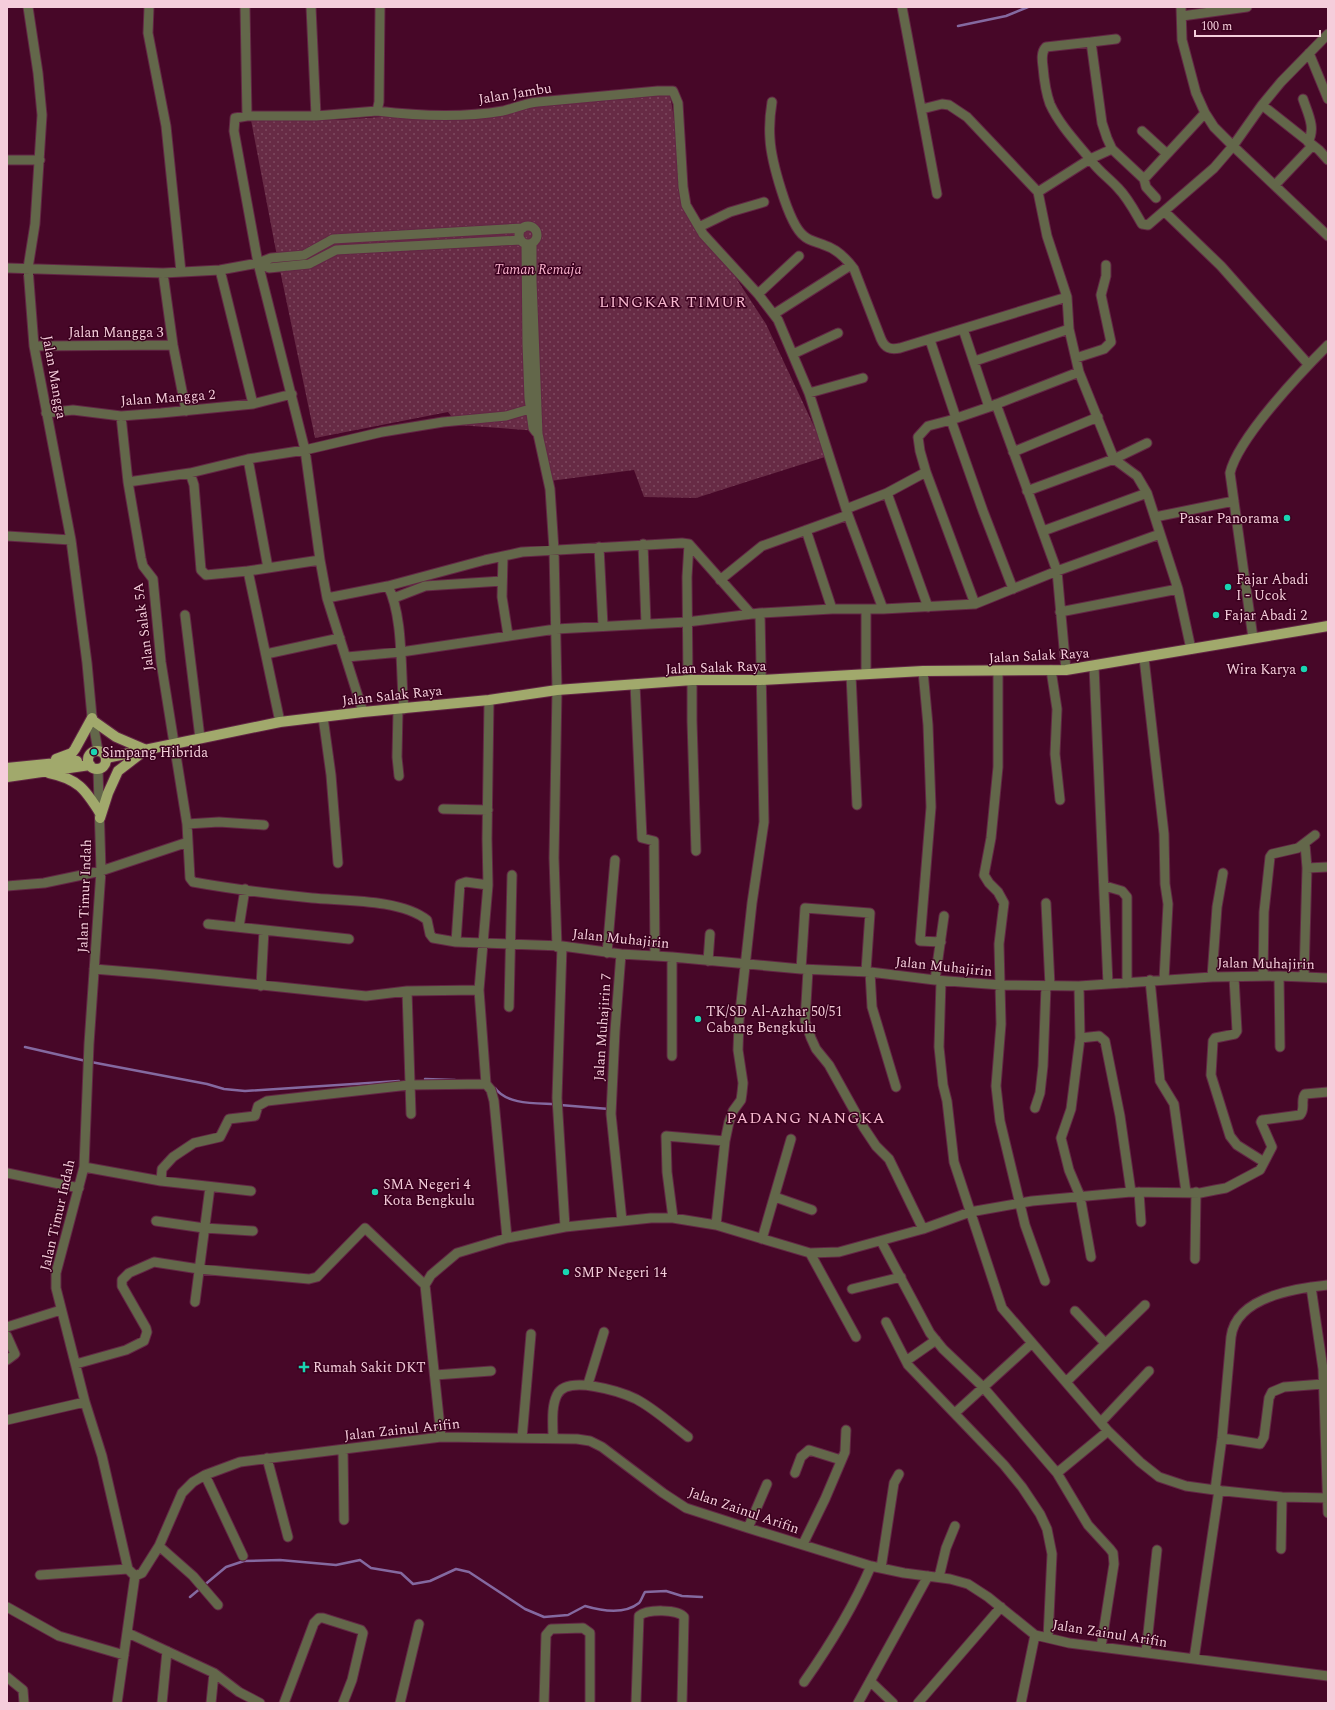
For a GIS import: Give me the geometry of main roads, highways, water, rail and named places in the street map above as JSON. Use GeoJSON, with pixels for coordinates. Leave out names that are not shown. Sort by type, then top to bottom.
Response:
{"type":"FeatureCollection","features":[{"type":"Feature","properties":{"kind":"main road","name":"Jalan Salak Raya"},"geometry":{"type":"LineString","coordinates":[[106,758],[280,722],[323,716],[489,700],[557,690],[635,684],[690,681],[760,680],[866,673],[1066,670],[1328,626]]}},
{"type":"Feature","properties":{"kind":"main road"},"geometry":{"type":"LineString","coordinates":[[7,777],[45,767],[72,753],[92,719],[116,737],[146,749]]}},
{"type":"Feature","properties":{"kind":"main road"},"geometry":{"type":"LineString","coordinates":[[45,767],[70,779],[84,788],[100,815],[118,771],[146,749]]}},
{"type":"Feature","properties":{"kind":"main road"},"geometry":{"type":"LineString","coordinates":[[7,768],[105,765],[106,758],[103,753],[98,751],[92,752],[92,765]]}},
{"type":"Feature","properties":{"kind":"waterway"},"geometry":{"type":"LineString","coordinates":[[958,26],[1006,16],[1028,7]]}},
{"type":"Feature","properties":{"kind":"waterway"},"geometry":{"type":"LineString","coordinates":[[25,1047],[86,1061]]}},
{"type":"Feature","properties":{"kind":"waterway"},"geometry":{"type":"LineString","coordinates":[[91,1062],[207,1084],[224,1089],[245,1091],[399,1081]]}},
{"type":"Feature","properties":{"kind":"waterway"},"geometry":{"type":"LineString","coordinates":[[425,1079],[455,1080]]}},
{"type":"Feature","properties":{"kind":"waterway"},"geometry":{"type":"LineString","coordinates":[[495,1088],[500,1094],[514,1100],[531,1103],[555,1104]]}},
{"type":"Feature","properties":{"kind":"waterway"},"geometry":{"type":"LineString","coordinates":[[560,1105],[609,1109]]}},
{"type":"Feature","properties":{"kind":"waterway"},"geometry":{"type":"LineString","coordinates":[[190,1597],[226,1567],[244,1561],[280,1560],[336,1565],[360,1560],[371,1568],[401,1573],[413,1584],[430,1581],[456,1569],[469,1572],[525,1609],[544,1617],[568,1615],[585,1606],[620,1611],[633,1607],[639,1603],[645,1592],[666,1591],[682,1596],[702,1597]]}},
{"type":"Feature","properties":{"kind":"place","name":"Pasar Panorama"},"geometry":{"type":"Point","coordinates":[1287,518]}},
{"type":"Feature","properties":{"kind":"place","name":"Fajar Abadi I - Ucok"},"geometry":{"type":"Point","coordinates":[1228,587]}},
{"type":"Feature","properties":{"kind":"place","name":"Fajar Abadi 2"},"geometry":{"type":"Point","coordinates":[1216,615]}},
{"type":"Feature","properties":{"kind":"place","name":"Wira Karya"},"geometry":{"type":"Point","coordinates":[1304,669]}},
{"type":"Feature","properties":{"kind":"place","name":"Simpang Hibrida"},"geometry":{"type":"Point","coordinates":[94,752]}},
{"type":"Feature","properties":{"kind":"place","name":"TK/SD Al-Azhar 50/51 Cabang Bengkulu"},"geometry":{"type":"Point","coordinates":[698,1019]}},
{"type":"Feature","properties":{"kind":"place","name":"SMA Negeri 4 Kota Bengkulu"},"geometry":{"type":"Point","coordinates":[375,1192]}},
{"type":"Feature","properties":{"kind":"place","name":"SMP Negeri 14"},"geometry":{"type":"Point","coordinates":[566,1272]}},
{"type":"Feature","properties":{"kind":"place","name":"Rumah Sakit DKT"},"geometry":{"type":"Point","coordinates":[304,1367]}},
{"type":"Feature","properties":{"kind":"district","name":"LINGKAR TIMUR"},"geometry":{"type":"Point","coordinates":[673,301]}},
{"type":"Feature","properties":{"kind":"district","name":"PADANG NANGKA"},"geometry":{"type":"Point","coordinates":[806,1117]}},
{"type":"Feature","properties":{"kind":"park label","name":"Taman Remaja"},"geometry":{"type":"Point","coordinates":[538,269]}}]}
